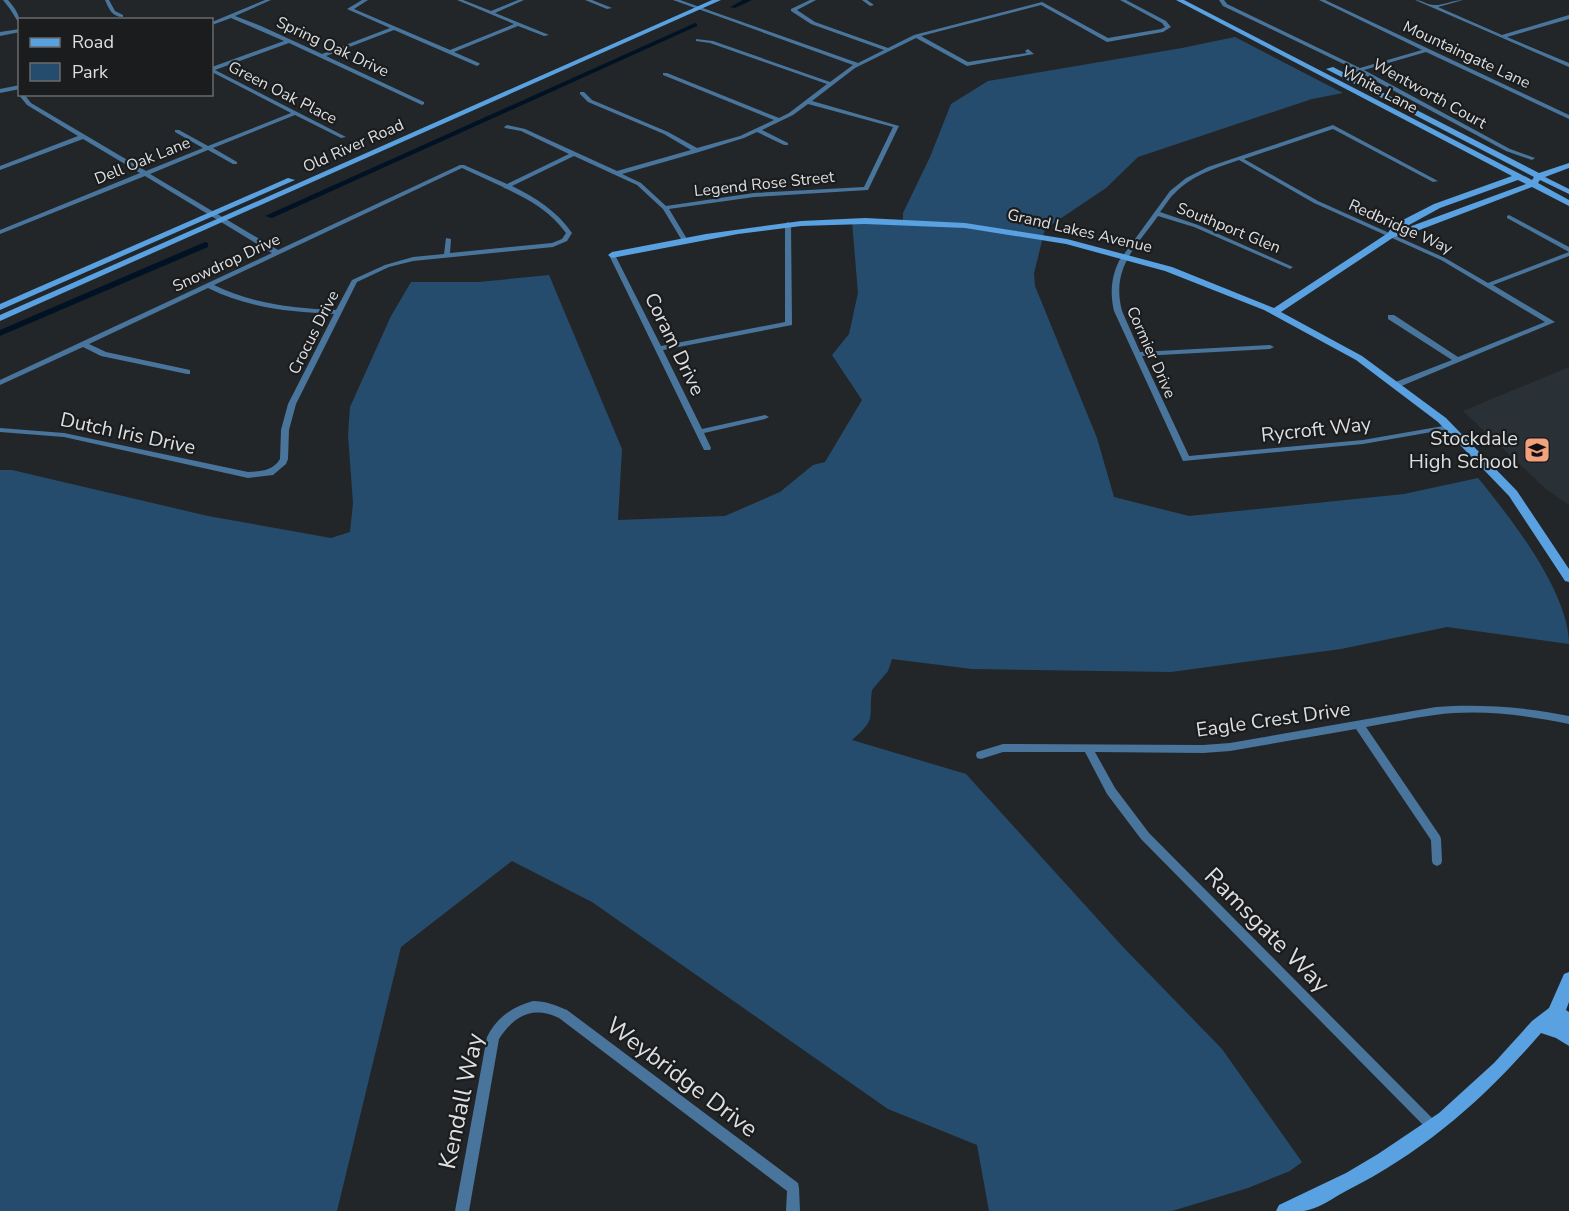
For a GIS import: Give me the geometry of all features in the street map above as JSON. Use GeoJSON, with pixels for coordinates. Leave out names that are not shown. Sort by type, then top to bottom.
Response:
{"type":"FeatureCollection","features":[{"type":"Feature","properties":{"kind":"main road","name":"Old River Road"},"geometry":{"type":"LineString","coordinates":[[0,307],[696,5],[718,0]]}},
{"type":"Feature","properties":{"kind":"main road","name":"White Lane"},"geometry":{"type":"LineString","coordinates":[[1179,0],[1569,203]]}},
{"type":"Feature","properties":{"kind":"main road","name":"White Lane"},"geometry":{"type":"LineString","coordinates":[[1195,0],[1569,192]]}},
{"type":"Feature","properties":{"kind":"main road","name":"Old River Road"},"geometry":{"type":"LineString","coordinates":[[0,318],[696,5]]}},
{"type":"Feature","properties":{"kind":"main road"},"geometry":{"type":"LineString","coordinates":[[1285,55],[1330,74],[1341,75]]}},
{"type":"Feature","properties":{"kind":"main road"},"geometry":{"type":"LineString","coordinates":[[1275,312],[1391,235],[1406,232],[1533,184],[1539,176],[1569,165]]}},
{"type":"Feature","properties":{"kind":"main road"},"geometry":{"type":"LineString","coordinates":[[1391,235],[1396,227],[1437,206],[1518,177]]}},
{"type":"Feature","properties":{"kind":"main road","name":"Grand Lakes Avenue"},"geometry":{"type":"LineString","coordinates":[[612,255],[684,239],[788,224],[863,221],[949,224],[1043,237],[1126,256],[1201,280],[1275,312],[1338,346],[1396,385],[1449,427],[1481,459],[1521,505],[1543,535],[1569,578]]}},
{"type":"Feature","properties":{"kind":"main road"},"geometry":{"type":"LineString","coordinates":[[1285,1211],[1320,1197],[1374,1168],[1434,1128],[1466,1102],[1504,1065],[1539,1025],[1562,1017],[1569,979]]}},
{"type":"Feature","properties":{"kind":"main road"},"geometry":{"type":"LineString","coordinates":[[1539,1025],[1561,1032],[1569,1038]]}},
{"type":"Feature","properties":{"kind":"street"},"geometry":{"type":"LineString","coordinates":[[5,0],[18,20]]}},
{"type":"Feature","properties":{"kind":"street"},"geometry":{"type":"LineString","coordinates":[[107,0],[113,12],[121,16]]}},
{"type":"Feature","properties":{"kind":"street"},"geometry":{"type":"LineString","coordinates":[[213,24],[269,0]]}},
{"type":"Feature","properties":{"kind":"street"},"geometry":{"type":"LineString","coordinates":[[366,0],[350,9],[477,64]]}},
{"type":"Feature","properties":{"kind":"street"},"geometry":{"type":"LineString","coordinates":[[459,0],[546,35]]}},
{"type":"Feature","properties":{"kind":"street"},"geometry":{"type":"LineString","coordinates":[[490,13],[522,0]]}},
{"type":"Feature","properties":{"kind":"street"},"geometry":{"type":"LineString","coordinates":[[587,0],[609,8]]}},
{"type":"Feature","properties":{"kind":"street"},"geometry":{"type":"LineString","coordinates":[[675,0],[696,5],[737,25],[856,66]]}},
{"type":"Feature","properties":{"kind":"street"},"geometry":{"type":"LineString","coordinates":[[814,0],[793,10],[813,23],[889,50]]}},
{"type":"Feature","properties":{"kind":"street"},"geometry":{"type":"LineString","coordinates":[[864,0],[872,5]]}},
{"type":"Feature","properties":{"kind":"street"},"geometry":{"type":"LineString","coordinates":[[618,173],[729,142],[780,120],[809,102],[856,66],[916,36],[1042,3],[1107,40],[1163,30],[1168,27],[1164,22],[1122,0]]}},
{"type":"Feature","properties":{"kind":"street","name":"Wentworth Court"},"geometry":{"type":"LineString","coordinates":[[1221,0],[1288,36],[1359,69],[1508,150],[1532,158]]}},
{"type":"Feature","properties":{"kind":"street","name":"Mountaingate Lane"},"geometry":{"type":"LineString","coordinates":[[1321,0],[1569,117]]}},
{"type":"Feature","properties":{"kind":"street"},"geometry":{"type":"LineString","coordinates":[[1417,0],[1569,65]]}},
{"type":"Feature","properties":{"kind":"street"},"geometry":{"type":"LineString","coordinates":[[1434,7],[1461,0]]}},
{"type":"Feature","properties":{"kind":"street","name":"Spring Oak Drive"},"geometry":{"type":"LineString","coordinates":[[231,16],[422,103]]}},
{"type":"Feature","properties":{"kind":"street"},"geometry":{"type":"LineString","coordinates":[[1503,36],[1567,19]]}},
{"type":"Feature","properties":{"kind":"street"},"geometry":{"type":"LineString","coordinates":[[450,52],[518,24]]}},
{"type":"Feature","properties":{"kind":"street"},"geometry":{"type":"LineString","coordinates":[[322,56],[395,28]]}},
{"type":"Feature","properties":{"kind":"street"},"geometry":{"type":"LineString","coordinates":[[0,34],[18,30]]}},
{"type":"Feature","properties":{"kind":"street"},"geometry":{"type":"LineString","coordinates":[[916,36],[967,64],[1031,54],[1029,51]]}},
{"type":"Feature","properties":{"kind":"street"},"geometry":{"type":"LineString","coordinates":[[698,40],[711,42],[831,84]]}},
{"type":"Feature","properties":{"kind":"street"},"geometry":{"type":"LineString","coordinates":[[213,70],[289,41]]}},
{"type":"Feature","properties":{"kind":"street"},"geometry":{"type":"LineString","coordinates":[[1341,75],[1426,50]]}},
{"type":"Feature","properties":{"kind":"street","name":"Green Oak Place"},"geometry":{"type":"LineString","coordinates":[[213,71],[343,137]]}},
{"type":"Feature","properties":{"kind":"street"},"geometry":{"type":"LineString","coordinates":[[665,74],[780,120]]}},
{"type":"Feature","properties":{"kind":"street"},"geometry":{"type":"LineString","coordinates":[[0,91],[18,90]]}},
{"type":"Feature","properties":{"kind":"street"},"geometry":{"type":"LineString","coordinates":[[582,93],[590,101],[677,138],[697,152]]}},
{"type":"Feature","properties":{"kind":"street"},"geometry":{"type":"LineString","coordinates":[[23,96],[29,104],[278,253]]}},
{"type":"Feature","properties":{"kind":"street","name":"Legend Rose Street"},"geometry":{"type":"LineString","coordinates":[[665,208],[773,193],[866,189],[896,126],[809,102]]}},
{"type":"Feature","properties":{"kind":"street","name":"Dell Oak Lane"},"geometry":{"type":"LineString","coordinates":[[0,232],[294,113]]}},
{"type":"Feature","properties":{"kind":"street","name":"Cormier Drive"},"geometry":{"type":"LineString","coordinates":[[1186,459],[1137,354],[1115,300],[1115,280],[1126,256],[1172,192],[1188,179],[1239,158],[1333,127],[1435,181]]}},
{"type":"Feature","properties":{"kind":"street"},"geometry":{"type":"LineString","coordinates":[[507,128],[524,130],[639,184],[665,208],[684,239]]}},
{"type":"Feature","properties":{"kind":"street"},"geometry":{"type":"LineString","coordinates":[[757,130],[786,144]]}},
{"type":"Feature","properties":{"kind":"street"},"geometry":{"type":"LineString","coordinates":[[177,131],[235,163]]}},
{"type":"Feature","properties":{"kind":"street"},"geometry":{"type":"LineString","coordinates":[[0,168],[84,136]]}},
{"type":"Feature","properties":{"kind":"street"},"geometry":{"type":"LineString","coordinates":[[506,187],[575,153]]}},
{"type":"Feature","properties":{"kind":"street","name":"Redbridge Way"},"geometry":{"type":"LineString","coordinates":[[1239,158],[1316,202],[1443,259],[1551,322],[1458,360]]}},
{"type":"Feature","properties":{"kind":"street","name":"Snowdrop Drive"},"geometry":{"type":"LineString","coordinates":[[0,382],[462,166],[506,187]]}},
{"type":"Feature","properties":{"kind":"street"},"geometry":{"type":"LineString","coordinates":[[1518,177],[1539,176]]}},
{"type":"Feature","properties":{"kind":"street","name":"Crocus Drive"},"geometry":{"type":"LineString","coordinates":[[248,476],[270,472],[282,464],[288,416],[354,281],[400,262],[447,254],[554,245],[565,240],[569,233],[559,217],[545,207],[506,187]]}},
{"type":"Feature","properties":{"kind":"street","name":"Southport Glen"},"geometry":{"type":"LineString","coordinates":[[1156,213],[1196,226],[1290,267]]}},
{"type":"Feature","properties":{"kind":"street"},"geometry":{"type":"LineString","coordinates":[[1509,217],[1569,252]]}},
{"type":"Feature","properties":{"kind":"street"},"geometry":{"type":"LineString","coordinates":[[659,349],[789,323],[788,224]]}},
{"type":"Feature","properties":{"kind":"street"},"geometry":{"type":"LineString","coordinates":[[447,254],[448,239]]}},
{"type":"Feature","properties":{"kind":"street"},"geometry":{"type":"LineString","coordinates":[[1488,285],[1569,252]]}},
{"type":"Feature","properties":{"kind":"street","name":"Coram Drive"},"geometry":{"type":"LineString","coordinates":[[612,255],[707,448]]}},
{"type":"Feature","properties":{"kind":"street"},"geometry":{"type":"LineString","coordinates":[[208,285],[234,298],[263,306],[338,312]]}},
{"type":"Feature","properties":{"kind":"street"},"geometry":{"type":"LineString","coordinates":[[1391,317],[1458,360]]}},
{"type":"Feature","properties":{"kind":"street"},"geometry":{"type":"LineString","coordinates":[[83,344],[104,354],[187,372]]}},
{"type":"Feature","properties":{"kind":"street"},"geometry":{"type":"LineString","coordinates":[[1137,354],[1270,347]]}},
{"type":"Feature","properties":{"kind":"street"},"geometry":{"type":"LineString","coordinates":[[1396,385],[1458,360]]}},
{"type":"Feature","properties":{"kind":"street"},"geometry":{"type":"LineString","coordinates":[[699,432],[765,417]]}},
{"type":"Feature","properties":{"kind":"street","name":"Rycroft Way"},"geometry":{"type":"LineString","coordinates":[[1186,459],[1363,442],[1449,427]]}},
{"type":"Feature","properties":{"kind":"street","name":"Dutch Iris Drive"},"geometry":{"type":"LineString","coordinates":[[0,430],[64,435],[248,476]]}},
{"type":"Feature","properties":{"kind":"street","name":"Eagle Crest Drive"},"geometry":{"type":"LineString","coordinates":[[981,755],[1003,748],[1203,749],[1230,747],[1436,711],[1463,709],[1515,711],[1569,720]]}},
{"type":"Feature","properties":{"kind":"street"},"geometry":{"type":"LineString","coordinates":[[1359,724],[1436,838],[1437,861]]}},
{"type":"Feature","properties":{"kind":"street","name":"Ramsgate Way"},"geometry":{"type":"LineString","coordinates":[[1088,748],[1111,791],[1145,836],[1434,1128]]}},
{"type":"Feature","properties":{"kind":"street","name":"Weybridge Drive"},"geometry":{"type":"LineString","coordinates":[[520,1010],[545,1006],[563,1014],[793,1188],[793,1211]]}},
{"type":"Feature","properties":{"kind":"street","name":"Kendall Way"},"geometry":{"type":"LineString","coordinates":[[462,1211],[493,1037],[500,1026],[520,1010]]}},
{"type":"Feature","properties":{"kind":"shaded area","name":"Stockdale High School"},"geometry":{"type":"Polygon","coordinates":[[[1569,367],[1569,505],[1546,489],[1463,411],[1569,367]]]}},
{"type":"Feature","properties":{"kind":"green space"},"geometry":{"type":"Polygon","coordinates":[[[1235,37],[1343,93],[1312,99],[1138,157],[1106,188],[1045,229],[1034,273],[1035,286],[1097,438],[1114,497],[1189,516],[1404,494],[1478,478],[1521,534],[1549,579],[1566,624],[1569,644],[1447,627],[1341,649],[1171,672],[972,669],[892,659],[888,671],[872,690],[869,722],[852,740],[966,774],[1123,947],[1222,1049],[1302,1162],[1290,1171],[1248,1188],[1172,1211],[989,1211],[977,1145],[888,1109],[592,902],[512,861],[401,947],[337,1211],[0,1211],[0,470],[12,470],[208,516],[331,538],[350,532],[353,503],[348,435],[350,407],[391,316],[411,282],[479,282],[549,275],[622,449],[618,520],[725,516],[780,492],[813,465],[825,462],[862,400],[832,355],[849,334],[858,293],[852,221],[903,221],[903,213],[930,157],[951,104],[988,81],[1235,37]]]}},
{"type":"Feature","properties":{"kind":"waterway"},"geometry":{"type":"LineString","coordinates":[[733,7],[749,0]]}},
{"type":"Feature","properties":{"kind":"waterway"},"geometry":{"type":"LineString","coordinates":[[269,216],[695,25]]}},
{"type":"Feature","properties":{"kind":"waterway"},"geometry":{"type":"LineString","coordinates":[[0,333],[205,245]]}},
{"type":"Feature","properties":{"kind":"place","name":"Stockdale High School"},"geometry":{"type":"Point","coordinates":[1537,450]}}]}
